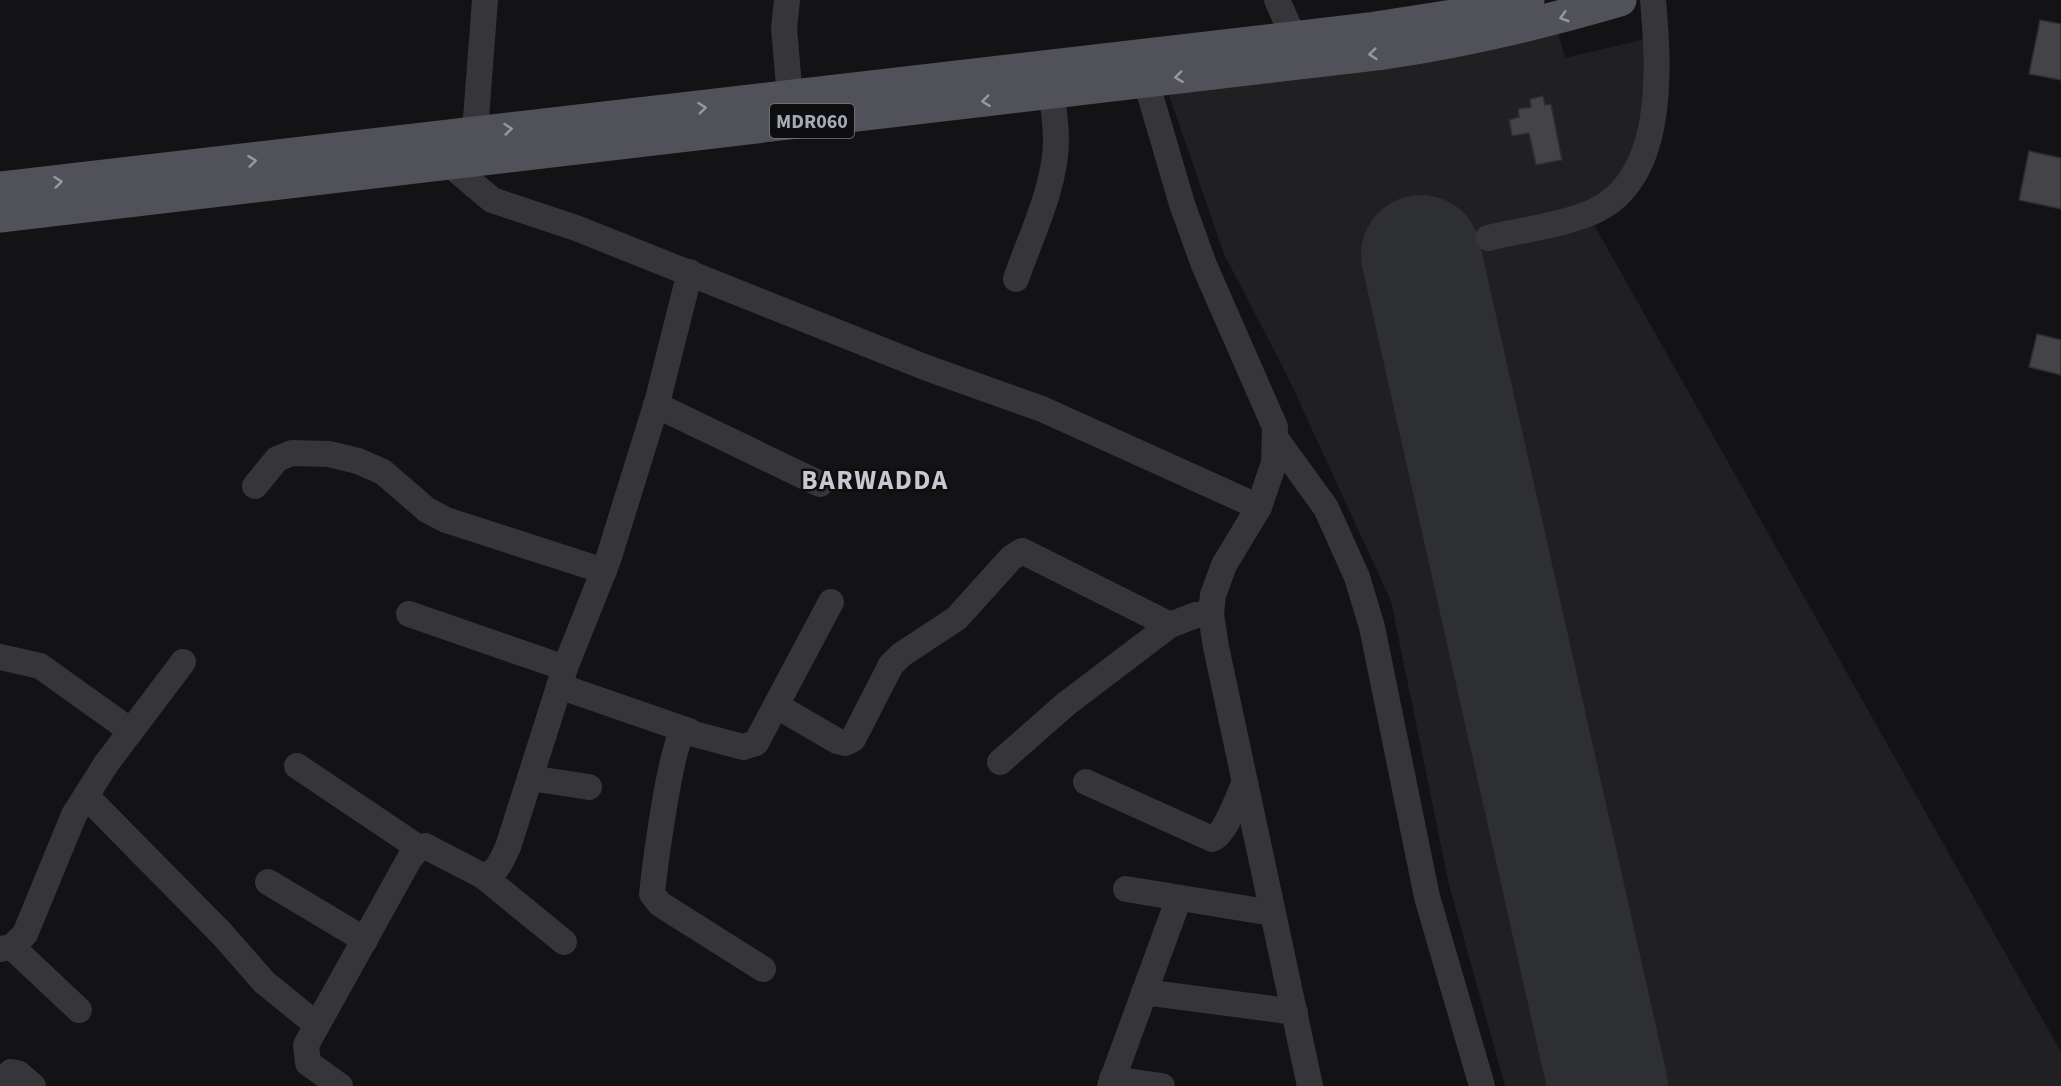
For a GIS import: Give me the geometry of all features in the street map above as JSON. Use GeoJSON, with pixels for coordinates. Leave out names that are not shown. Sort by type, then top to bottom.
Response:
{"type":"FeatureCollection","features":[{"type":"Feature","properties":{"kind":"main road","name":"MDR060"},"geometry":{"type":"LineString","coordinates":[[0,216],[230,191],[447,162],[1146,81],[1528,0]]}},
{"type":"Feature","properties":{"kind":"main road","name":"MDR060"},"geometry":{"type":"LineString","coordinates":[[0,188],[246,161],[475,132],[790,98],[1296,50],[1462,41],[1554,20],[1620,0]]}},
{"type":"Feature","properties":{"kind":"street"},"geometry":{"type":"LineString","coordinates":[[475,132],[485,0]]}},
{"type":"Feature","properties":{"kind":"street"},"geometry":{"type":"LineString","coordinates":[[787,0],[784,28],[790,98]]}},
{"type":"Feature","properties":{"kind":"street"},"geometry":{"type":"LineString","coordinates":[[1277,0],[1296,50]]}},
{"type":"Feature","properties":{"kind":"street"},"geometry":{"type":"LineString","coordinates":[[1488,238],[1590,213],[1613,198],[1633,174],[1646,148],[1654,117],[1656,40],[1653,0]]}},
{"type":"Feature","properties":{"kind":"street"},"geometry":{"type":"LineString","coordinates":[[1146,81],[1204,265],[1225,318],[1275,427],[1274,463],[1258,507],[1224,565],[1213,595],[1211,614],[1310,1086]]}},
{"type":"Feature","properties":{"kind":"street"},"geometry":{"type":"LineString","coordinates":[[1016,279],[1050,182],[1056,139],[1052,93]]}},
{"type":"Feature","properties":{"kind":"street"},"geometry":{"type":"LineString","coordinates":[[447,162],[492,200],[690,272],[927,368],[1042,409],[1258,507]]}},
{"type":"Feature","properties":{"kind":"street"},"geometry":{"type":"LineString","coordinates":[[483,876],[490,874],[503,857],[531,778],[562,677],[604,571],[656,405],[690,272]]}},
{"type":"Feature","properties":{"kind":"street"},"geometry":{"type":"LineString","coordinates":[[656,405],[820,484]]}},
{"type":"Feature","properties":{"kind":"street"},"geometry":{"type":"LineString","coordinates":[[1276,439],[1326,508],[1357,577],[1372,627],[1427,897],[1482,1086]]}},
{"type":"Feature","properties":{"kind":"street"},"geometry":{"type":"LineString","coordinates":[[255,486],[277,459],[292,453],[329,454],[358,461],[383,472],[426,510],[446,520],[604,571]]}},
{"type":"Feature","properties":{"kind":"street"},"geometry":{"type":"LineString","coordinates":[[777,706],[837,741],[844,743],[853,739],[891,665],[901,655],[957,618],[1011,558],[1022,552],[1170,624]]}},
{"type":"Feature","properties":{"kind":"street"},"geometry":{"type":"LineString","coordinates":[[410,614],[689,731],[751,747],[764,732],[831,602]]}},
{"type":"Feature","properties":{"kind":"street"},"geometry":{"type":"LineString","coordinates":[[1000,762],[1066,704],[1170,624],[1189,617],[1211,614]]}},
{"type":"Feature","properties":{"kind":"street"},"geometry":{"type":"LineString","coordinates":[[0,657],[40,666],[131,731]]}},
{"type":"Feature","properties":{"kind":"street"},"geometry":{"type":"LineString","coordinates":[[79,1010],[6,948],[25,934],[74,815],[106,764],[183,662]]}},
{"type":"Feature","properties":{"kind":"street"},"geometry":{"type":"LineString","coordinates":[[689,731],[683,731],[678,738],[652,894],[660,904],[763,969]]}},
{"type":"Feature","properties":{"kind":"street"},"geometry":{"type":"LineString","coordinates":[[297,766],[419,848]]}},
{"type":"Feature","properties":{"kind":"street"},"geometry":{"type":"LineString","coordinates":[[531,778],[589,787]]}},
{"type":"Feature","properties":{"kind":"street"},"geometry":{"type":"LineString","coordinates":[[1086,782],[1212,839],[1218,837],[1245,782]]}},
{"type":"Feature","properties":{"kind":"street"},"geometry":{"type":"LineString","coordinates":[[86,796],[222,934],[264,982],[317,1025]]}},
{"type":"Feature","properties":{"kind":"street"},"geometry":{"type":"LineString","coordinates":[[340,1086],[308,1063],[305,1055],[306,1045],[410,858],[419,848],[425,846],[433,849],[483,876],[564,942]]}},
{"type":"Feature","properties":{"kind":"street"},"geometry":{"type":"LineString","coordinates":[[268,882],[365,940]]}},
{"type":"Feature","properties":{"kind":"street"},"geometry":{"type":"LineString","coordinates":[[1126,889],[1272,913]]}},
{"type":"Feature","properties":{"kind":"street"},"geometry":{"type":"LineString","coordinates":[[1162,1086],[1111,1083],[1179,898]]}},
{"type":"Feature","properties":{"kind":"street"},"geometry":{"type":"LineString","coordinates":[[1144,993],[1295,1012]]}},
{"type":"Feature","properties":{"kind":"street"},"geometry":{"type":"LineString","coordinates":[[0,1082],[12,1072],[18,1073],[33,1086]]}},
{"type":"Feature","properties":{"kind":"shaded area"},"geometry":{"type":"Polygon","coordinates":[[[1558,33],[1565,58],[1641,40],[1666,40],[1660,143],[1651,169],[1629,199],[1593,223],[2061,1052],[2061,1086],[1505,1086],[1449,885],[1391,601],[1286,373],[1224,254],[1169,95],[1558,33]]]}},
{"type":"Feature","properties":{"kind":"building"},"geometry":{"type":"Polygon","coordinates":[[[2040,20],[2061,24],[2061,80],[2029,74],[2040,20]]]}},
{"type":"Feature","properties":{"kind":"building"},"geometry":{"type":"Polygon","coordinates":[[[1543,96],[1545,105],[1551,104],[1562,160],[1536,165],[1529,133],[1512,136],[1509,120],[1519,117],[1518,109],[1531,107],[1530,99],[1543,96]]]}},
{"type":"Feature","properties":{"kind":"building"},"geometry":{"type":"Polygon","coordinates":[[[2029,151],[2061,158],[2061,209],[2019,200],[2029,151]]]}},
{"type":"Feature","properties":{"kind":"building"},"geometry":{"type":"Polygon","coordinates":[[[2037,334],[2061,340],[2061,375],[2029,367],[2037,334]]]}},
{"type":"Feature","properties":{"kind":"runway"},"geometry":{"type":"LineString","coordinates":[[1421,255],[1608,1086]]}},
{"type":"Feature","properties":{"kind":"district","name":"BARWADDA"},"geometry":{"type":"Point","coordinates":[875,480]}}]}
